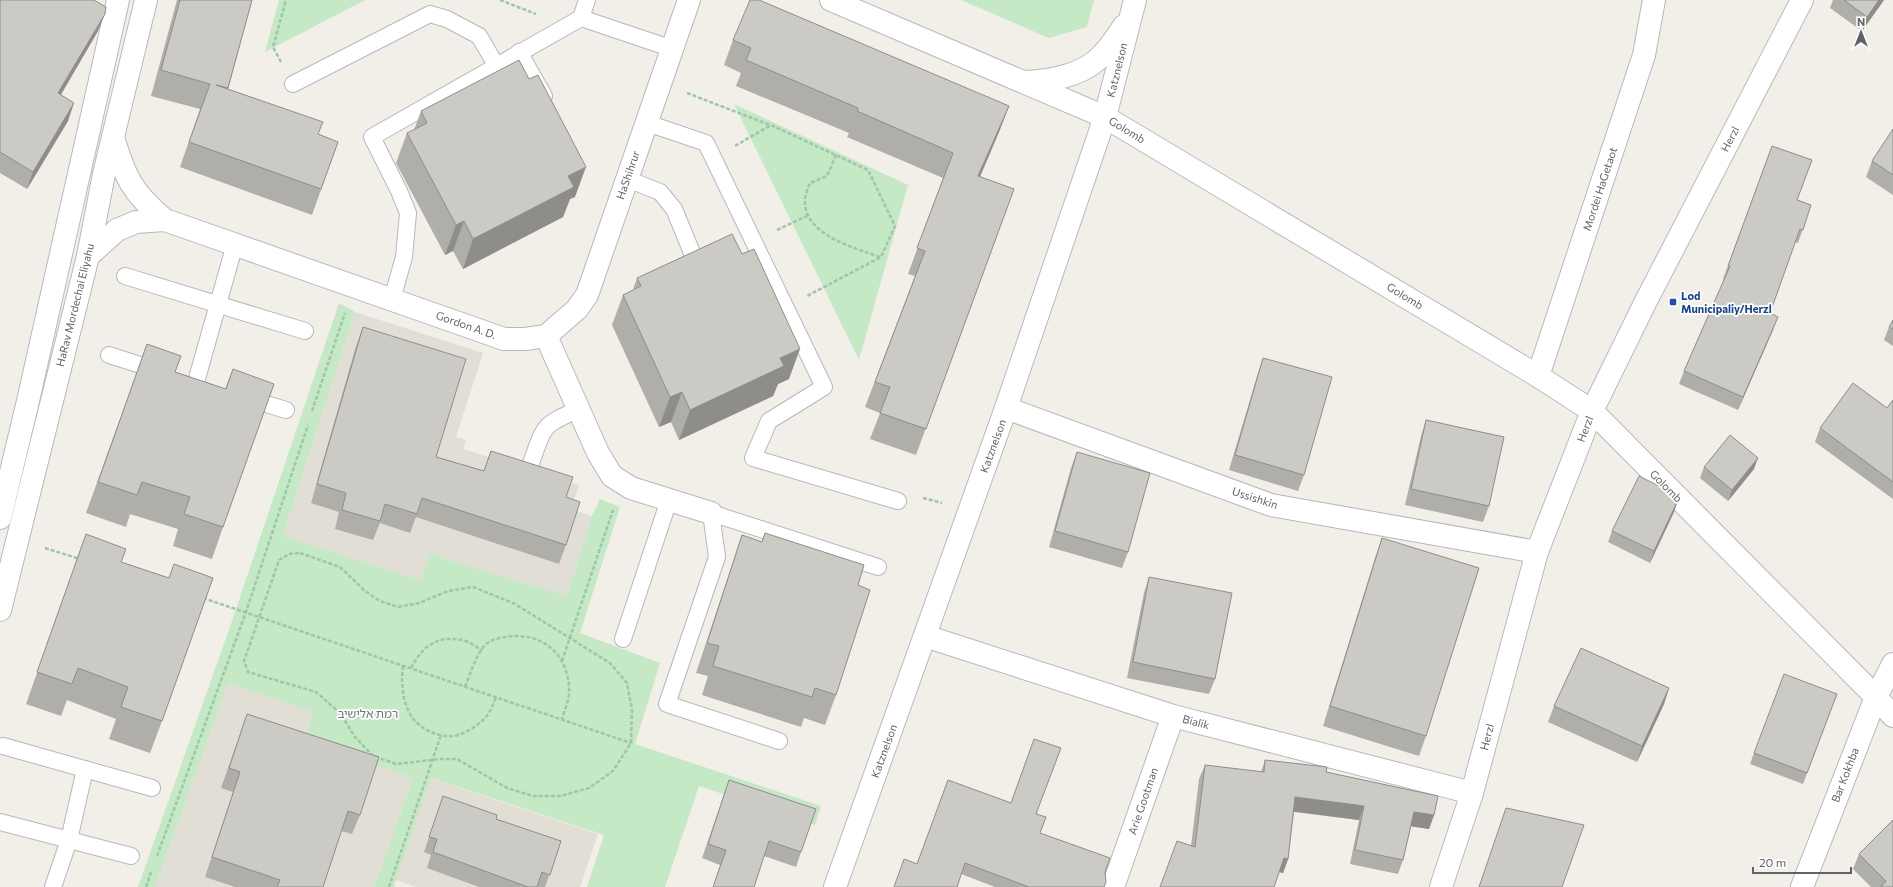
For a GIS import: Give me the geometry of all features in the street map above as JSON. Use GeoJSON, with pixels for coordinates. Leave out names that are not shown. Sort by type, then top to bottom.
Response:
{"type":"FeatureCollection","features":[{"type":"Feature","properties":{"kind":"street"},"geometry":{"type":"LineString","coordinates":[[0,518],[28,401],[118,0]]}},
{"type":"Feature","properties":{"kind":"street","name":"HaRav Mordechai Eliyahu"},"geometry":{"type":"LineString","coordinates":[[0,610],[88,256],[113,137],[146,0]]}},
{"type":"Feature","properties":{"kind":"street","name":"HaShihrur"},"geometry":{"type":"LineString","coordinates":[[546,336],[577,309],[587,295],[689,0]]}},
{"type":"Feature","properties":{"kind":"street","name":"Golomb"},"geometry":{"type":"LineString","coordinates":[[831,0],[1105,117],[1538,376],[1592,411],[1876,697],[1893,716]]}},
{"type":"Feature","properties":{"kind":"street","name":"Mordei HaGetaot"},"geometry":{"type":"LineString","coordinates":[[1538,376],[1644,55],[1654,0]]}},
{"type":"Feature","properties":{"kind":"street","name":"Herzl"},"geometry":{"type":"LineString","coordinates":[[1441,887],[1472,793],[1537,552],[1592,411],[1649,296],[1802,0]]}},
{"type":"Feature","properties":{"kind":"street"},"geometry":{"type":"LineString","coordinates":[[1023,82],[1048,81],[1085,68],[1102,55],[1132,10]]}},
{"type":"Feature","properties":{"kind":"street","name":"Katznelson"},"geometry":{"type":"LineString","coordinates":[[835,887],[970,511],[1105,117],[1132,10]]}},
{"type":"Feature","properties":{"kind":"street","name":"Gordon A. D."},"geometry":{"type":"LineString","coordinates":[[113,137],[120,161],[132,186],[146,204],[165,220],[504,338],[546,336]]}},
{"type":"Feature","properties":{"kind":"street","name":"Gordon A. D."},"geometry":{"type":"LineString","coordinates":[[88,256],[117,230],[136,222],[165,220]]}},
{"type":"Feature","properties":{"kind":"street"},"geometry":{"type":"LineString","coordinates":[[546,336],[606,468],[621,484],[711,514]]}},
{"type":"Feature","properties":{"kind":"street","name":"Ussishkin"},"geometry":{"type":"LineString","coordinates":[[1006,408],[1271,505],[1537,552]]}},
{"type":"Feature","properties":{"kind":"street","name":"Bialik"},"geometry":{"type":"LineString","coordinates":[[925,636],[1173,716],[1472,793]]}},
{"type":"Feature","properties":{"kind":"street","name":"Bar Kokhba"},"geometry":{"type":"LineString","coordinates":[[1802,887],[1876,697],[1893,664]]}},
{"type":"Feature","properties":{"kind":"street","name":"Arie Gootman"},"geometry":{"type":"LineString","coordinates":[[1113,887],[1173,716]]}},
{"type":"Feature","properties":{"kind":"lane"},"geometry":{"type":"LineString","coordinates":[[392,299],[404,257],[408,213],[399,191],[372,137],[496,65],[581,18],[587,0]]}},
{"type":"Feature","properties":{"kind":"lane"},"geometry":{"type":"LineString","coordinates":[[293,84],[430,14],[447,19],[479,36],[496,65]]}},
{"type":"Feature","properties":{"kind":"lane"},"geometry":{"type":"LineString","coordinates":[[581,18],[673,49]]}},
{"type":"Feature","properties":{"kind":"lane"},"geometry":{"type":"LineString","coordinates":[[519,52],[552,111]]}},
{"type":"Feature","properties":{"kind":"lane"},"geometry":{"type":"LineString","coordinates":[[646,123],[706,143],[824,387],[769,421],[753,458],[898,502]]}},
{"type":"Feature","properties":{"kind":"lane"},"geometry":{"type":"LineString","coordinates":[[627,179],[660,192],[674,209],[697,266]]}},
{"type":"Feature","properties":{"kind":"lane"},"geometry":{"type":"LineString","coordinates":[[109,355],[191,380],[218,305],[235,244]]}},
{"type":"Feature","properties":{"kind":"lane"},"geometry":{"type":"LineString","coordinates":[[125,276],[306,331]]}},
{"type":"Feature","properties":{"kind":"lane"},"geometry":{"type":"LineString","coordinates":[[234,394],[286,410]]}},
{"type":"Feature","properties":{"kind":"lane"},"geometry":{"type":"LineString","coordinates":[[531,463],[543,429],[551,421],[579,409]]}},
{"type":"Feature","properties":{"kind":"lane"},"geometry":{"type":"LineString","coordinates":[[623,639],[669,500]]}},
{"type":"Feature","properties":{"kind":"lane"},"geometry":{"type":"LineString","coordinates":[[779,741],[668,704],[717,556],[711,514],[878,567]]}},
{"type":"Feature","properties":{"kind":"lane"},"geometry":{"type":"LineString","coordinates":[[4,746],[152,788]]}},
{"type":"Feature","properties":{"kind":"lane"},"geometry":{"type":"LineString","coordinates":[[53,887],[68,840],[85,768]]}},
{"type":"Feature","properties":{"kind":"lane"},"geometry":{"type":"LineString","coordinates":[[0,822],[131,856]]}},
{"type":"Feature","properties":{"kind":"path"},"geometry":{"type":"LineString","coordinates":[[286,0],[273,48],[293,84]]}},
{"type":"Feature","properties":{"kind":"path"},"geometry":{"type":"LineString","coordinates":[[500,0],[566,26]]}},
{"type":"Feature","properties":{"kind":"path"},"geometry":{"type":"LineString","coordinates":[[660,82],[771,125],[868,170],[895,226],[881,257],[786,308]]}},
{"type":"Feature","properties":{"kind":"path"},"geometry":{"type":"LineString","coordinates":[[714,158],[771,125]]}},
{"type":"Feature","properties":{"kind":"path"},"geometry":{"type":"LineString","coordinates":[[836,155],[827,176],[810,183],[804,200],[807,216],[823,233],[850,246],[881,257]]}},
{"type":"Feature","properties":{"kind":"path"},"geometry":{"type":"LineString","coordinates":[[753,241],[807,216]]}},
{"type":"Feature","properties":{"kind":"path"},"geometry":{"type":"LineString","coordinates":[[311,415],[354,286]]}},
{"type":"Feature","properties":{"kind":"path"},"geometry":{"type":"LineString","coordinates":[[157,857],[246,612],[309,422]]}},
{"type":"Feature","properties":{"kind":"path"},"geometry":{"type":"LineString","coordinates":[[562,661],[621,484]]}},
{"type":"Feature","properties":{"kind":"path"},"geometry":{"type":"LineString","coordinates":[[898,502],[900,492],[970,511]]}},
{"type":"Feature","properties":{"kind":"path"},"geometry":{"type":"LineString","coordinates":[[17,539],[86,561]]}},
{"type":"Feature","properties":{"kind":"path"},"geometry":{"type":"LineString","coordinates":[[300,553],[340,567],[365,591],[380,601],[398,607],[419,603],[448,591],[473,587],[515,604],[569,639],[610,663],[628,683],[632,710],[631,743],[613,771],[589,788],[560,796],[533,796],[507,788],[457,759],[396,764],[373,756],[355,738],[340,713],[316,692],[248,672],[244,661],[280,560],[289,554],[300,553]]}},
{"type":"Feature","properties":{"kind":"path"},"geometry":{"type":"LineString","coordinates":[[200,598],[259,616],[631,743]]}},
{"type":"Feature","properties":{"kind":"path"},"geometry":{"type":"LineString","coordinates":[[465,687],[475,660],[486,644],[501,637],[521,636],[542,642],[558,653],[568,675],[569,697],[562,719]]}},
{"type":"Feature","properties":{"kind":"path"},"geometry":{"type":"LineString","coordinates":[[411,668],[418,655],[428,645],[445,639],[463,640],[482,650]]}},
{"type":"Feature","properties":{"kind":"path"},"geometry":{"type":"LineString","coordinates":[[403,666],[401,681],[404,700],[410,715],[424,729],[441,735],[457,736],[468,730],[485,718],[496,697]]}},
{"type":"Feature","properties":{"kind":"path"},"geometry":{"type":"LineString","coordinates":[[389,887],[441,735]]}},
{"type":"Feature","properties":{"kind":"path"},"geometry":{"type":"LineString","coordinates":[[146,887],[154,865]]}},
{"type":"Feature","properties":{"kind":"shaded area"},"geometry":{"type":"Polygon","coordinates":[[[355,312],[483,353],[456,437],[466,440],[463,449],[579,485],[571,509],[592,516],[567,596],[430,554],[421,580],[283,536],[355,312]]]}},
{"type":"Feature","properties":{"kind":"shaded area"},"geometry":{"type":"Polygon","coordinates":[[[228,682],[313,712],[303,740],[413,778],[374,887],[155,887],[228,682]]]}},
{"type":"Feature","properties":{"kind":"shaded area"},"geometry":{"type":"Polygon","coordinates":[[[430,778],[598,834],[580,887],[416,887],[396,880],[430,778]]]}},
{"type":"Feature","properties":{"kind":"green space"},"geometry":{"type":"Polygon","coordinates":[[[279,0],[365,0],[265,52],[279,0]]]}},
{"type":"Feature","properties":{"kind":"green space"},"geometry":{"type":"Polygon","coordinates":[[[961,0],[1094,0],[1087,27],[1049,38],[961,0]]]}},
{"type":"Feature","properties":{"kind":"green space"},"geometry":{"type":"Polygon","coordinates":[[[734,104],[908,185],[859,360],[734,104]]]}},
{"type":"Feature","properties":{"kind":"green space"},"geometry":{"type":"Polygon","coordinates":[[[339,303],[355,312],[283,536],[421,580],[430,554],[567,596],[592,516],[600,499],[620,507],[580,633],[660,663],[635,744],[821,806],[815,825],[699,786],[665,887],[587,887],[604,835],[431,778],[394,887],[374,887],[413,778],[303,740],[313,712],[228,683],[155,887],[138,887],[231,624],[339,303]]]}},
{"type":"Feature","properties":{"kind":"building"},"geometry":{"type":"Polygon","coordinates":[[[0,0],[94,0],[106,7],[105,14],[58,93],[74,103],[33,172],[0,152],[0,0]]]}},
{"type":"Feature","properties":{"kind":"building"},"geometry":{"type":"Polygon","coordinates":[[[180,0],[252,0],[228,88],[216,85],[323,122],[318,134],[338,142],[321,189],[189,142],[210,84],[161,70],[180,0]]]}},
{"type":"Feature","properties":{"kind":"building"},"geometry":{"type":"Polygon","coordinates":[[[750,0],[759,0],[1009,106],[978,176],[1014,189],[926,429],[880,413],[890,387],[875,382],[925,251],[917,248],[953,153],[857,111],[858,108],[746,60],[751,48],[733,40],[750,0]]]}},
{"type":"Feature","properties":{"kind":"building"},"geometry":{"type":"Polygon","coordinates":[[[1844,0],[1879,0],[1867,17],[1844,0]]]}},
{"type":"Feature","properties":{"kind":"building"},"geometry":{"type":"Polygon","coordinates":[[[519,60],[529,79],[538,75],[586,167],[568,176],[574,187],[473,239],[464,221],[456,225],[407,133],[427,123],[421,111],[519,60]]]}},
{"type":"Feature","properties":{"kind":"building"},"geometry":{"type":"Polygon","coordinates":[[[1893,129],[1893,175],[1872,161],[1893,129]]]}},
{"type":"Feature","properties":{"kind":"building"},"geometry":{"type":"Polygon","coordinates":[[[1772,146],[1812,160],[1797,200],[1811,205],[1803,230],[1800,229],[1770,313],[1778,317],[1743,397],[1684,371],[1730,266],[1728,266],[1772,146]]]}},
{"type":"Feature","properties":{"kind":"building"},"geometry":{"type":"Polygon","coordinates":[[[732,234],[742,254],[754,249],[800,349],[780,358],[784,366],[690,410],[682,392],[670,397],[623,295],[641,286],[637,278],[732,234]]]}},
{"type":"Feature","properties":{"kind":"building"},"geometry":{"type":"Polygon","coordinates":[[[1893,320],[1893,329],[1889,327],[1893,320]]]}},
{"type":"Feature","properties":{"kind":"building"},"geometry":{"type":"Polygon","coordinates":[[[363,327],[466,359],[436,457],[484,471],[491,451],[573,477],[566,497],[580,502],[566,545],[422,498],[417,514],[385,504],[380,521],[342,510],[346,493],[317,484],[363,327]]]}},
{"type":"Feature","properties":{"kind":"building"},"geometry":{"type":"Polygon","coordinates":[[[147,344],[181,356],[175,372],[226,389],[233,369],[274,384],[223,527],[184,514],[190,497],[142,482],[137,495],[98,482],[147,344]]]}},
{"type":"Feature","properties":{"kind":"building"},"geometry":{"type":"Polygon","coordinates":[[[1263,358],[1332,377],[1304,475],[1235,455],[1263,358]]]}},
{"type":"Feature","properties":{"kind":"building"},"geometry":{"type":"Polygon","coordinates":[[[1853,383],[1887,408],[1893,400],[1893,482],[1820,428],[1853,383]]]}},
{"type":"Feature","properties":{"kind":"building"},"geometry":{"type":"Polygon","coordinates":[[[1426,420],[1504,437],[1489,506],[1411,489],[1426,420]]]}},
{"type":"Feature","properties":{"kind":"building"},"geometry":{"type":"Polygon","coordinates":[[[1730,435],[1758,458],[1732,490],[1704,467],[1730,435]]]}},
{"type":"Feature","properties":{"kind":"building"},"geometry":{"type":"Polygon","coordinates":[[[1077,452],[1150,473],[1128,552],[1055,531],[1077,452]]]}},
{"type":"Feature","properties":{"kind":"building"},"geometry":{"type":"Polygon","coordinates":[[[1639,476],[1669,491],[1678,500],[1654,551],[1612,531],[1639,476]]]}},
{"type":"Feature","properties":{"kind":"building"},"geometry":{"type":"Polygon","coordinates":[[[765,533],[864,565],[858,585],[870,590],[836,695],[815,688],[812,697],[713,666],[719,646],[707,643],[742,535],[762,542],[765,533]]]}},
{"type":"Feature","properties":{"kind":"building"},"geometry":{"type":"Polygon","coordinates":[[[86,534],[126,549],[121,562],[169,578],[174,564],[213,578],[162,721],[121,707],[128,687],[78,668],[72,684],[37,672],[86,534]]]}},
{"type":"Feature","properties":{"kind":"building"},"geometry":{"type":"Polygon","coordinates":[[[1382,538],[1479,568],[1426,736],[1330,706],[1382,538]]]}},
{"type":"Feature","properties":{"kind":"building"},"geometry":{"type":"Polygon","coordinates":[[[1149,577],[1232,593],[1215,679],[1133,662],[1149,577]]]}},
{"type":"Feature","properties":{"kind":"building"},"geometry":{"type":"Polygon","coordinates":[[[1581,648],[1669,688],[1642,746],[1554,706],[1581,648]]]}},
{"type":"Feature","properties":{"kind":"building"},"geometry":{"type":"Polygon","coordinates":[[[1784,674],[1837,694],[1807,773],[1754,753],[1784,674]]]}},
{"type":"Feature","properties":{"kind":"building"},"geometry":{"type":"Polygon","coordinates":[[[247,714],[379,757],[360,815],[348,811],[323,887],[277,887],[280,880],[212,857],[240,772],[229,768],[247,714]]]}},
{"type":"Feature","properties":{"kind":"building"},"geometry":{"type":"Polygon","coordinates":[[[1034,739],[1061,748],[1036,814],[1046,817],[1040,833],[1110,858],[1105,872],[1106,882],[1104,887],[1029,887],[965,863],[957,887],[894,887],[904,859],[917,864],[948,780],[1011,803],[1034,739]]]}},
{"type":"Feature","properties":{"kind":"building"},"geometry":{"type":"Polygon","coordinates":[[[1265,760],[1327,767],[1326,772],[1438,796],[1434,815],[1414,812],[1403,860],[1355,850],[1364,806],[1295,797],[1288,859],[1284,858],[1274,887],[1160,887],[1177,841],[1195,847],[1205,765],[1264,772],[1265,760]]]}},
{"type":"Feature","properties":{"kind":"building"},"geometry":{"type":"Polygon","coordinates":[[[729,780],[816,809],[801,852],[769,841],[754,887],[713,887],[726,850],[708,844],[729,780]]]}},
{"type":"Feature","properties":{"kind":"building"},"geometry":{"type":"Polygon","coordinates":[[[443,796],[497,815],[496,819],[561,841],[550,875],[542,872],[537,887],[528,887],[433,852],[437,839],[429,837],[443,796]]]}},
{"type":"Feature","properties":{"kind":"building"},"geometry":{"type":"Polygon","coordinates":[[[1506,808],[1584,825],[1562,887],[1479,887],[1506,808]]]}},
{"type":"Feature","properties":{"kind":"building"},"geometry":{"type":"Polygon","coordinates":[[[1893,820],[1893,887],[1881,887],[1886,881],[1859,854],[1893,820]]]}},
{"type":"Feature","properties":{"kind":"place","name":"Lod Municipaliy/Herzl"},"geometry":{"type":"Point","coordinates":[1673,302]}},
{"type":"Feature","properties":{"kind":"district","name":"רמת אלישיב"},"geometry":{"type":"Point","coordinates":[368,714]}}]}
